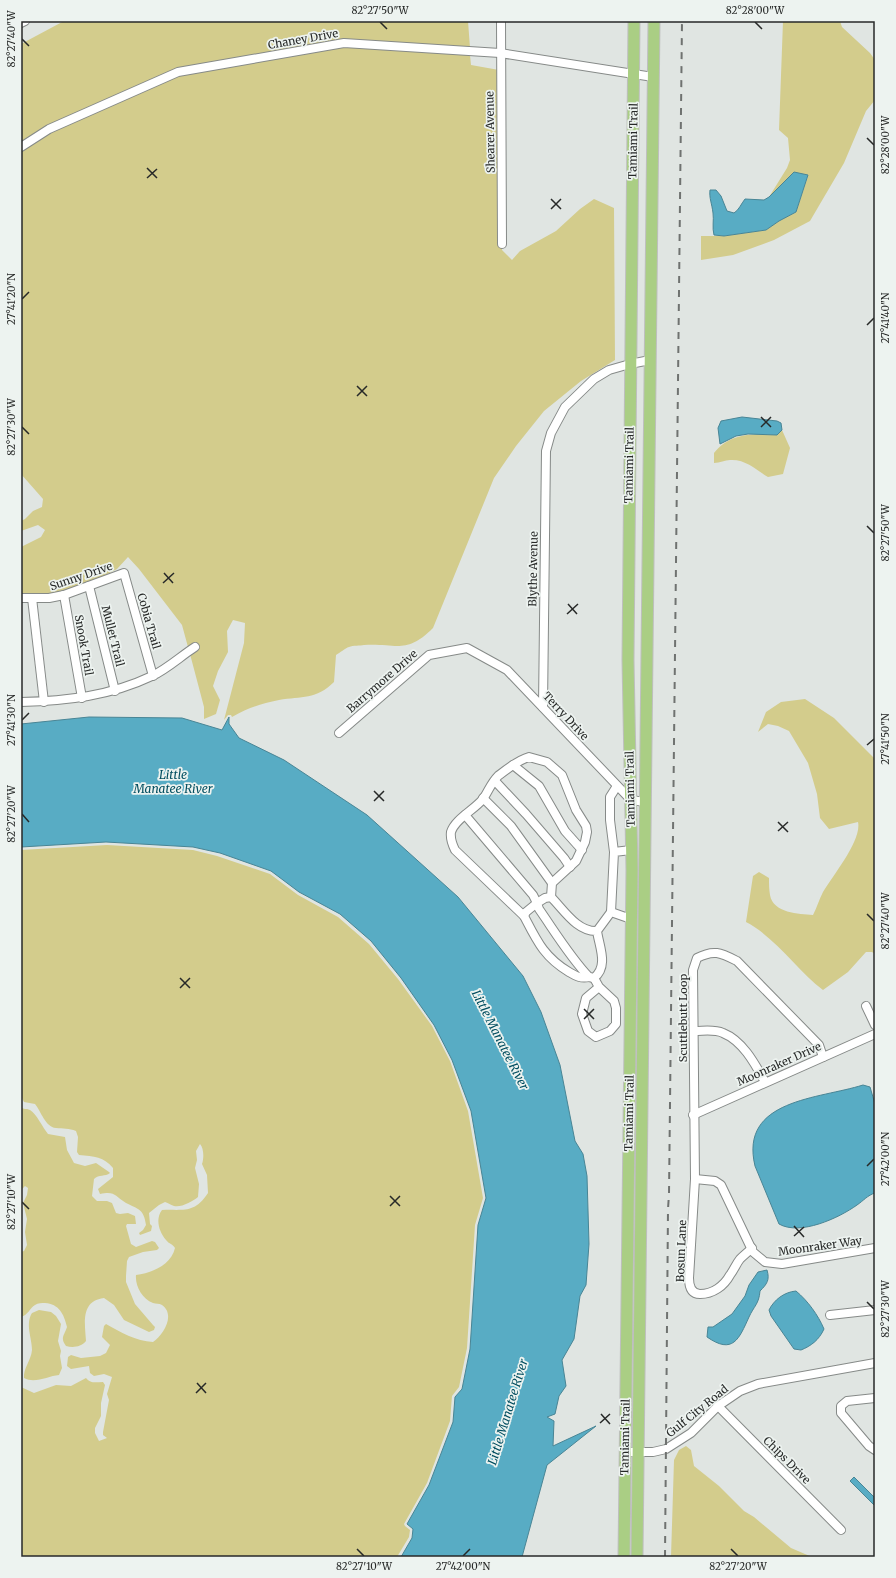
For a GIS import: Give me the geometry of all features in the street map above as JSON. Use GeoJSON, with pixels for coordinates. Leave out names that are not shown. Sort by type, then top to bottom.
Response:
{"type":"FeatureCollection","features":[{"type":"Feature","properties":{"kind":"main road","name":"Tamiami Trail"},"geometry":{"type":"LineString","coordinates":[[624,1557],[631,919],[631,800],[628,660],[634,21]]}},
{"type":"Feature","properties":{"kind":"main road","name":"Tamiami Trail"},"geometry":{"type":"LineString","coordinates":[[637,1557],[654,21]]}},
{"type":"Feature","properties":{"kind":"street"},"geometry":{"type":"LineString","coordinates":[[21,23],[25,21]]}},
{"type":"Feature","properties":{"kind":"street","name":"Shearer Avenue"},"geometry":{"type":"LineString","coordinates":[[501,21],[502,244]]}},
{"type":"Feature","properties":{"kind":"street","name":"Chaney Drive"},"geometry":{"type":"LineString","coordinates":[[21,147],[49,129],[178,72],[344,42],[500,53],[653,77]]}},
{"type":"Feature","properties":{"kind":"street"},"geometry":{"type":"LineString","coordinates":[[630,364],[650,360]]}},
{"type":"Feature","properties":{"kind":"street","name":"Blythe Avenue"},"geometry":{"type":"LineString","coordinates":[[542,707],[546,451],[551,433],[565,407],[594,379],[609,370],[630,364]]}},
{"type":"Feature","properties":{"kind":"street","name":"Sunny Drive"},"geometry":{"type":"LineString","coordinates":[[21,598],[49,598],[64,595],[124,573]]}},
{"type":"Feature","properties":{"kind":"street","name":"Cobia Trail"},"geometry":{"type":"LineString","coordinates":[[124,573],[153,676]]}},
{"type":"Feature","properties":{"kind":"street","name":"Mullet Trail"},"geometry":{"type":"LineString","coordinates":[[89,586],[116,691]]}},
{"type":"Feature","properties":{"kind":"street","name":"Snook Trail"},"geometry":{"type":"LineString","coordinates":[[64,595],[82,698]]}},
{"type":"Feature","properties":{"kind":"street"},"geometry":{"type":"LineString","coordinates":[[32,598],[44,702]]}},
{"type":"Feature","properties":{"kind":"street"},"geometry":{"type":"LineString","coordinates":[[21,702],[44,702],[82,698],[116,691],[153,676],[195,646]]}},
{"type":"Feature","properties":{"kind":"street","name":"Terry Drive"},"geometry":{"type":"LineString","coordinates":[[467,648],[507,670],[631,800]]}},
{"type":"Feature","properties":{"kind":"street","name":"Barrymore Drive"},"geometry":{"type":"LineString","coordinates":[[339,733],[429,655],[467,648]]}},
{"type":"Feature","properties":{"kind":"street"},"geometry":{"type":"LineString","coordinates":[[552,884],[576,861],[586,838],[586,826],[576,810],[562,775],[547,762],[529,757],[524,758],[513,765],[495,781],[483,798],[457,822],[452,829],[452,844],[455,850],[524,916],[548,957],[556,964],[577,976],[584,979],[592,977],[599,974],[602,969],[597,931],[611,912],[614,852],[610,820],[610,796],[617,786]]}},
{"type":"Feature","properties":{"kind":"street"},"geometry":{"type":"LineString","coordinates":[[513,765],[539,786],[565,832],[582,850]]}},
{"type":"Feature","properties":{"kind":"street"},"geometry":{"type":"LineString","coordinates":[[495,781],[526,814],[570,867]]}},
{"type":"Feature","properties":{"kind":"street"},"geometry":{"type":"LineString","coordinates":[[483,798],[511,826],[552,884],[551,897],[581,927],[589,931],[597,931]]}},
{"type":"Feature","properties":{"kind":"street"},"geometry":{"type":"LineString","coordinates":[[631,800],[645,802]]}},
{"type":"Feature","properties":{"kind":"street"},"geometry":{"type":"LineString","coordinates":[[465,815],[533,895],[539,909],[579,966],[592,977],[599,987],[614,1001],[616,1008],[616,1024],[610,1032],[596,1037],[588,1031],[582,1014],[586,998],[599,987]]}},
{"type":"Feature","properties":{"kind":"street"},"geometry":{"type":"LineString","coordinates":[[614,852],[631,850]]}},
{"type":"Feature","properties":{"kind":"street"},"geometry":{"type":"LineString","coordinates":[[524,916],[526,912],[537,903],[545,898],[551,897]]}},
{"type":"Feature","properties":{"kind":"street"},"geometry":{"type":"LineString","coordinates":[[611,912],[631,919]]}},
{"type":"Feature","properties":{"kind":"street","name":"Scuttlebutt Loop"},"geometry":{"type":"LineString","coordinates":[[695,1179],[693,1115],[695,1031],[694,970],[697,958],[706,953],[716,953],[737,961],[819,1045],[823,1057]]}},
{"type":"Feature","properties":{"kind":"street"},"geometry":{"type":"LineString","coordinates":[[866,1006],[875,1025]]}},
{"type":"Feature","properties":{"kind":"street"},"geometry":{"type":"LineString","coordinates":[[695,1031],[711,1030],[723,1033],[736,1040],[755,1063],[765,1082]]}},
{"type":"Feature","properties":{"kind":"street","name":"Moonraker Drive"},"geometry":{"type":"LineString","coordinates":[[693,1115],[875,1034]]}},
{"type":"Feature","properties":{"kind":"street"},"geometry":{"type":"LineString","coordinates":[[628,1173],[641,1173]]}},
{"type":"Feature","properties":{"kind":"street","name":"Bosun Lane"},"geometry":{"type":"LineString","coordinates":[[695,1179],[689,1278],[690,1286],[693,1292],[698,1294],[709,1293],[719,1288],[730,1275],[740,1259],[752,1248]]}},
{"type":"Feature","properties":{"kind":"street","name":"Moonraker Way"},"geometry":{"type":"LineString","coordinates":[[695,1179],[714,1181],[722,1185],[754,1252],[765,1262],[782,1264],[875,1248]]}},
{"type":"Feature","properties":{"kind":"street"},"geometry":{"type":"LineString","coordinates":[[830,1315],[875,1310]]}},
{"type":"Feature","properties":{"kind":"street","name":"Gulf City Road"},"geometry":{"type":"LineString","coordinates":[[625,1452],[666,1449],[691,1433],[718,1406],[740,1391],[758,1384],[875,1363]]}},
{"type":"Feature","properties":{"kind":"street"},"geometry":{"type":"LineString","coordinates":[[875,1398],[847,1401],[842,1406],[841,1413],[875,1450]]}},
{"type":"Feature","properties":{"kind":"street","name":"Chips Drive"},"geometry":{"type":"LineString","coordinates":[[718,1406],[841,1530]]}},
{"type":"Feature","properties":{"kind":"shaded area"},"geometry":{"type":"Polygon","coordinates":[[[64,21],[468,21],[470,48],[343,39],[176,69],[21,142],[21,44],[64,21]]]}},
{"type":"Feature","properties":{"kind":"shaded area"},"geometry":{"type":"Polygon","coordinates":[[[783,21],[840,21],[842,27],[870,53],[875,60],[875,100],[866,111],[844,163],[810,221],[774,240],[733,255],[701,260],[701,236],[724,236],[766,230],[796,212],[808,176],[794,172],[769,197],[787,168],[790,160],[788,138],[779,130],[783,21]]]}},
{"type":"Feature","properties":{"kind":"shaded area"},"geometry":{"type":"Polygon","coordinates":[[[344,46],[470,55],[471,65],[499,70],[502,250],[512,260],[520,251],[556,231],[580,209],[594,199],[614,208],[615,360],[581,381],[544,411],[516,446],[494,478],[433,628],[424,636],[408,645],[364,645],[347,648],[336,655],[334,682],[321,692],[315,695],[261,704],[232,717],[231,715],[228,715],[224,720],[244,643],[245,623],[233,620],[227,631],[228,652],[218,671],[213,686],[220,700],[216,714],[204,719],[204,707],[190,654],[200,647],[195,642],[188,647],[182,625],[128,557],[117,569],[100,578],[53,594],[21,594],[21,547],[41,537],[45,530],[38,525],[21,531],[21,521],[33,511],[42,507],[43,499],[21,474],[21,151],[51,132],[179,75],[344,46]]]}},
{"type":"Feature","properties":{"kind":"shaded area"},"geometry":{"type":"Polygon","coordinates":[[[782,430],[790,448],[783,474],[768,477],[746,463],[736,460],[714,463],[714,453],[727,441],[742,436],[760,434],[777,435],[782,430]]]}},
{"type":"Feature","properties":{"kind":"shaded area"},"geometry":{"type":"Polygon","coordinates":[[[805,699],[834,718],[875,759],[875,954],[872,952],[866,952],[848,972],[823,990],[767,936],[746,922],[753,876],[759,872],[769,878],[770,895],[776,906],[794,913],[813,915],[823,892],[846,857],[856,838],[858,822],[829,829],[820,818],[817,794],[808,763],[789,731],[778,726],[768,724],[758,732],[766,712],[781,702],[805,699]]]}},
{"type":"Feature","properties":{"kind":"shaded area"},"geometry":{"type":"Polygon","coordinates":[[[107,845],[193,850],[217,856],[270,874],[298,895],[338,917],[369,944],[398,979],[432,1026],[450,1061],[468,1111],[483,1198],[475,1225],[467,1348],[459,1387],[452,1396],[450,1421],[427,1483],[404,1524],[410,1530],[409,1537],[397,1557],[24,1557],[21,1552],[21,1387],[34,1393],[56,1385],[71,1386],[86,1378],[92,1382],[103,1382],[105,1385],[101,1403],[101,1416],[95,1428],[95,1433],[99,1441],[107,1438],[103,1435],[103,1432],[109,1400],[107,1394],[112,1377],[104,1374],[94,1376],[90,1373],[89,1366],[71,1369],[67,1366],[68,1357],[71,1355],[81,1358],[100,1356],[106,1353],[110,1345],[102,1337],[104,1326],[106,1324],[128,1336],[140,1340],[153,1342],[161,1335],[168,1319],[166,1309],[161,1304],[149,1301],[140,1292],[136,1275],[160,1267],[173,1254],[175,1248],[164,1237],[158,1221],[162,1210],[188,1209],[203,1200],[208,1193],[207,1175],[202,1164],[203,1154],[200,1144],[196,1151],[197,1160],[195,1168],[199,1184],[198,1197],[180,1206],[174,1206],[165,1202],[159,1205],[149,1213],[150,1224],[152,1226],[151,1231],[140,1235],[139,1233],[146,1225],[144,1216],[140,1210],[112,1194],[100,1194],[98,1189],[113,1177],[113,1168],[110,1164],[102,1159],[79,1155],[77,1152],[78,1137],[76,1131],[52,1127],[46,1122],[35,1104],[24,1102],[21,1096],[21,850],[107,845]]]}},
{"type":"Feature","properties":{"kind":"shaded area"},"geometry":{"type":"Polygon","coordinates":[[[21,1107],[30,1110],[37,1117],[48,1134],[65,1137],[67,1150],[74,1163],[85,1166],[96,1163],[110,1173],[94,1179],[92,1196],[97,1201],[107,1201],[112,1203],[116,1213],[128,1213],[135,1216],[136,1224],[127,1224],[126,1226],[131,1244],[136,1247],[152,1241],[155,1242],[159,1248],[157,1250],[143,1252],[129,1257],[127,1261],[126,1276],[126,1282],[135,1304],[155,1327],[154,1330],[149,1332],[124,1320],[114,1305],[104,1298],[96,1300],[87,1308],[85,1321],[86,1341],[82,1345],[71,1347],[66,1346],[63,1339],[67,1327],[66,1322],[60,1310],[54,1305],[45,1303],[37,1304],[21,1317],[21,1252],[24,1251],[27,1245],[25,1232],[27,1219],[23,1203],[27,1195],[28,1188],[25,1186],[22,1189],[21,1197],[21,1107]]]}},
{"type":"Feature","properties":{"kind":"shaded area"},"geometry":{"type":"Polygon","coordinates":[[[39,1310],[51,1312],[56,1316],[61,1324],[58,1341],[61,1351],[60,1356],[62,1368],[59,1375],[42,1379],[28,1380],[24,1378],[24,1374],[32,1350],[29,1322],[32,1313],[39,1310]]]}},
{"type":"Feature","properties":{"kind":"shaded area"},"geometry":{"type":"Polygon","coordinates":[[[686,1446],[691,1450],[694,1466],[719,1486],[744,1511],[754,1517],[791,1548],[812,1557],[671,1557],[674,1460],[679,1450],[686,1446]]]}},
{"type":"Feature","properties":{"kind":"water"},"geometry":{"type":"Polygon","coordinates":[[[794,172],[808,175],[796,212],[766,230],[724,236],[714,235],[713,210],[710,190],[716,190],[721,196],[727,211],[734,213],[739,209],[745,199],[764,200],[769,197],[794,172]]]}},
{"type":"Feature","properties":{"kind":"water"},"geometry":{"type":"Polygon","coordinates":[[[742,417],[777,421],[781,423],[782,430],[777,435],[748,434],[736,436],[720,444],[718,428],[721,421],[742,417]]]}},
{"type":"Feature","properties":{"kind":"water","name":"Little Manatee River"},"geometry":{"type":"Polygon","coordinates":[[[89,717],[182,718],[222,730],[229,717],[229,724],[239,738],[284,760],[367,815],[458,897],[523,976],[541,1012],[560,1065],[575,1141],[583,1154],[587,1176],[589,1244],[586,1285],[580,1296],[574,1339],[562,1360],[566,1386],[559,1396],[555,1414],[547,1417],[554,1421],[553,1446],[596,1426],[547,1465],[522,1557],[401,1557],[412,1538],[413,1529],[407,1524],[429,1485],[453,1422],[455,1397],[462,1389],[470,1349],[478,1225],[486,1198],[471,1111],[452,1060],[434,1025],[401,978],[371,941],[340,914],[299,892],[271,871],[220,853],[193,847],[106,842],[21,847],[21,724],[89,717]]]}},
{"type":"Feature","properties":{"kind":"water"},"geometry":{"type":"Polygon","coordinates":[[[863,1085],[870,1087],[875,1104],[875,1193],[840,1215],[819,1224],[798,1228],[779,1224],[755,1166],[753,1144],[759,1127],[771,1115],[786,1106],[805,1099],[863,1085]]]}},
{"type":"Feature","properties":{"kind":"water"},"geometry":{"type":"Polygon","coordinates":[[[767,1270],[767,1282],[760,1291],[757,1302],[738,1338],[734,1342],[723,1345],[707,1337],[708,1327],[713,1327],[732,1314],[745,1296],[749,1285],[758,1272],[767,1270]]]}},
{"type":"Feature","properties":{"kind":"water"},"geometry":{"type":"Polygon","coordinates":[[[796,1291],[812,1308],[824,1329],[814,1342],[801,1350],[794,1349],[771,1316],[769,1310],[780,1297],[787,1293],[796,1291]]]}},
{"type":"Feature","properties":{"kind":"water"},"geometry":{"type":"Polygon","coordinates":[[[854,1477],[875,1498],[875,1506],[850,1481],[854,1477]]]}},
{"type":"Feature","properties":{"kind":"railway"},"geometry":{"type":"LineString","coordinates":[[665,1557],[682,21]]}}]}
